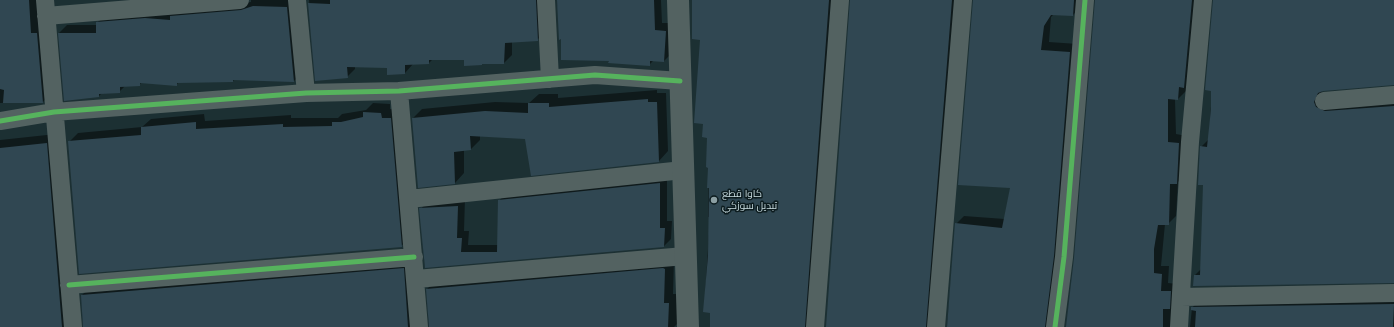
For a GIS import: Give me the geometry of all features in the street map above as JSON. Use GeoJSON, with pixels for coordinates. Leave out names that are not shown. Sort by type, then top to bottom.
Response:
{"type":"FeatureCollection","features":[{"type":"Feature","properties":{"kind":"street"},"geometry":{"type":"LineString","coordinates":[[73,327],[45,8],[240,0]]}},
{"type":"Feature","properties":{"kind":"street"},"geometry":{"type":"LineString","coordinates":[[297,0],[306,93]]}},
{"type":"Feature","properties":{"kind":"street"},"geometry":{"type":"LineString","coordinates":[[546,0],[550,79]]}},
{"type":"Feature","properties":{"kind":"street"},"geometry":{"type":"LineString","coordinates":[[678,0],[688,327]]}},
{"type":"Feature","properties":{"kind":"street"},"geometry":{"type":"LineString","coordinates":[[815,327],[840,0]]}},
{"type":"Feature","properties":{"kind":"street"},"geometry":{"type":"LineString","coordinates":[[936,327],[963,0]]}},
{"type":"Feature","properties":{"kind":"street"},"geometry":{"type":"LineString","coordinates":[[1055,327],[1064,257],[1085,0]]}},
{"type":"Feature","properties":{"kind":"street"},"geometry":{"type":"LineString","coordinates":[[1179,327],[1190,142],[1203,0]]}},
{"type":"Feature","properties":{"kind":"street"},"geometry":{"type":"LineString","coordinates":[[0,121],[54,112],[306,93],[399,91],[595,75],[680,81]]}},
{"type":"Feature","properties":{"kind":"street"},"geometry":{"type":"LineString","coordinates":[[399,91],[419,327]]}},
{"type":"Feature","properties":{"kind":"street"},"geometry":{"type":"LineString","coordinates":[[1324,101],[1394,95]]}},
{"type":"Feature","properties":{"kind":"street"},"geometry":{"type":"LineString","coordinates":[[409,199],[683,170]]}},
{"type":"Feature","properties":{"kind":"street"},"geometry":{"type":"LineString","coordinates":[[416,279],[685,256]]}},
{"type":"Feature","properties":{"kind":"street"},"geometry":{"type":"LineString","coordinates":[[69,285],[414,257]]}},
{"type":"Feature","properties":{"kind":"street"},"geometry":{"type":"LineString","coordinates":[[1181,297],[1394,293]]}},
{"type":"Feature","properties":{"kind":"building"},"geometry":{"type":"Polygon","coordinates":[[[0,0],[29,0],[31,33],[37,33],[43,103],[3,103],[4,90],[0,89],[0,0]]]}},
{"type":"Feature","properties":{"kind":"building"},"geometry":{"type":"Polygon","coordinates":[[[330,0],[536,0],[538,41],[505,43],[504,64],[464,66],[464,60],[429,60],[429,64],[405,65],[405,74],[387,75],[387,68],[347,67],[348,78],[315,81],[308,3],[330,4],[330,0]]]}},
{"type":"Feature","properties":{"kind":"building"},"geometry":{"type":"Polygon","coordinates":[[[557,0],[654,0],[655,30],[666,31],[664,62],[650,61],[650,66],[608,63],[609,61],[561,60],[561,39],[559,40],[557,0]]]}},
{"type":"Feature","properties":{"kind":"building"},"geometry":{"type":"Polygon","coordinates":[[[692,0],[829,0],[805,327],[710,327],[710,313],[703,312],[708,256],[709,188],[707,188],[708,168],[706,167],[707,138],[702,137],[703,124],[694,123],[700,40],[692,39],[692,0]]]}},
{"type":"Feature","properties":{"kind":"building"},"geometry":{"type":"Polygon","coordinates":[[[850,0],[952,0],[926,327],[826,327],[850,0]]]}},
{"type":"Feature","properties":{"kind":"building"},"geometry":{"type":"Polygon","coordinates":[[[973,0],[1074,0],[1073,16],[1051,15],[1044,26],[1041,50],[1070,52],[1054,256],[1045,327],[947,327],[955,223],[1002,228],[1010,188],[958,185],[973,0]]]}},
{"type":"Feature","properties":{"kind":"building"},"geometry":{"type":"Polygon","coordinates":[[[1095,0],[1192,0],[1184,88],[1179,87],[1178,100],[1168,99],[1168,142],[1179,143],[1177,184],[1170,184],[1169,225],[1158,225],[1154,249],[1154,273],[1162,274],[1161,291],[1171,291],[1170,309],[1163,309],[1163,327],[1066,327],[1074,258],[1095,0]]]}},
{"type":"Feature","properties":{"kind":"building"},"geometry":{"type":"Polygon","coordinates":[[[1213,0],[1394,0],[1394,85],[1323,91],[1318,93],[1314,102],[1316,107],[1325,111],[1394,106],[1394,283],[1193,286],[1194,275],[1200,275],[1203,185],[1198,185],[1200,146],[1207,147],[1211,109],[1211,91],[1205,90],[1213,0]]]}},
{"type":"Feature","properties":{"kind":"building"},"geometry":{"type":"Polygon","coordinates":[[[253,6],[287,7],[294,82],[233,80],[233,82],[177,83],[177,86],[140,83],[140,86],[120,87],[120,93],[99,94],[99,97],[64,101],[58,33],[96,33],[96,22],[145,18],[170,20],[170,16],[241,10],[253,6]]]}},
{"type":"Feature","properties":{"kind":"building"},"geometry":{"type":"Polygon","coordinates":[[[648,99],[648,102],[657,102],[659,162],[531,176],[525,139],[470,136],[471,150],[454,152],[455,184],[418,188],[412,118],[485,111],[528,113],[528,103],[549,103],[549,107],[648,99]]]}},
{"type":"Feature","properties":{"kind":"building"},"geometry":{"type":"Polygon","coordinates":[[[363,112],[381,113],[382,118],[391,118],[402,247],[79,274],[68,141],[141,135],[141,127],[196,122],[196,129],[283,124],[283,127],[332,126],[332,122],[341,122],[363,117],[363,112]]]}},
{"type":"Feature","properties":{"kind":"building"},"geometry":{"type":"Polygon","coordinates":[[[47,143],[62,327],[0,327],[0,148],[47,143]]]}},
{"type":"Feature","properties":{"kind":"building"},"geometry":{"type":"Polygon","coordinates":[[[660,183],[660,228],[665,228],[664,247],[425,268],[419,208],[458,206],[457,238],[462,238],[461,252],[497,252],[498,200],[660,183]]]}},
{"type":"Feature","properties":{"kind":"building"},"geometry":{"type":"Polygon","coordinates":[[[404,268],[408,327],[83,327],[81,295],[404,268]]]}},
{"type":"Feature","properties":{"kind":"building"},"geometry":{"type":"Polygon","coordinates":[[[665,269],[664,303],[669,303],[668,327],[429,327],[426,289],[665,269]]]}},
{"type":"Feature","properties":{"kind":"building"},"geometry":{"type":"Polygon","coordinates":[[[1394,304],[1393,327],[1195,327],[1196,311],[1191,310],[1191,307],[1394,304]]]}},
{"type":"Feature","properties":{"kind":"cycle path"},"geometry":{"type":"LineString","coordinates":[[1055,327],[1064,257],[1085,0]]}},
{"type":"Feature","properties":{"kind":"cycle path"},"geometry":{"type":"LineString","coordinates":[[0,121],[54,112],[306,93],[399,91],[595,75],[680,81]]}},
{"type":"Feature","properties":{"kind":"cycle path"},"geometry":{"type":"LineString","coordinates":[[69,285],[414,257]]}},
{"type":"Feature","properties":{"kind":"place","name":"كاوا قطع تبديل سوزكي"},"geometry":{"type":"Point","coordinates":[714,200]}}]}
